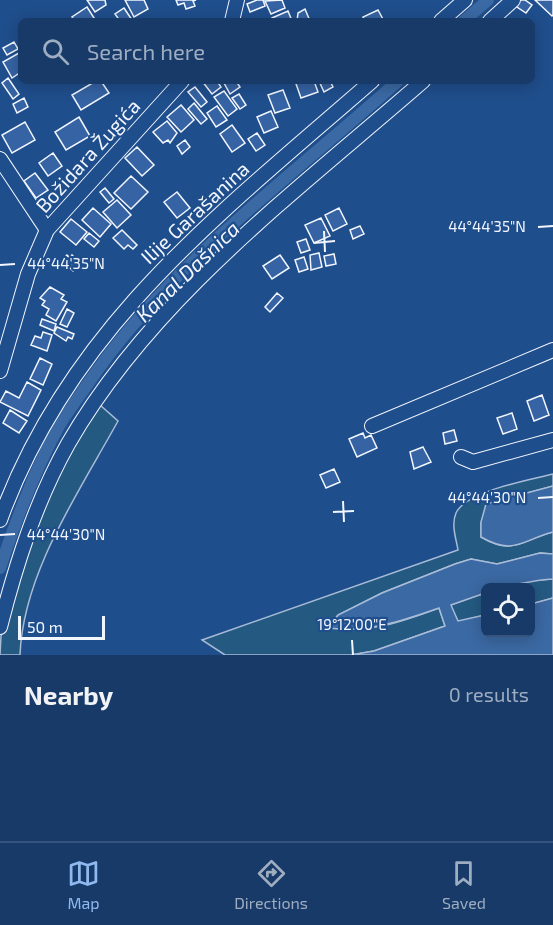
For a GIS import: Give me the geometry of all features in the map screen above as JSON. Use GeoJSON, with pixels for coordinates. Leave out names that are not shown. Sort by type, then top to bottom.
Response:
{"type":"FeatureCollection","features":[{"type":"Feature","properties":{"kind":"street"},"geometry":{"type":"LineString","coordinates":[[233,18],[237,0]]}},
{"type":"Feature","properties":{"kind":"street"},"geometry":{"type":"LineString","coordinates":[[444,18],[465,0]]}},
{"type":"Feature","properties":{"kind":"street"},"geometry":{"type":"LineString","coordinates":[[493,18],[513,0]]}},
{"type":"Feature","properties":{"kind":"street","name":"Božidara Žugića"},"geometry":{"type":"LineString","coordinates":[[0,371],[34,253],[47,230],[179,84]]}},
{"type":"Feature","properties":{"kind":"street","name":"Ilije Garašanina"},"geometry":{"type":"LineString","coordinates":[[0,520],[41,427],[76,370],[137,296],[219,214],[369,84]]}},
{"type":"Feature","properties":{"kind":"street"},"geometry":{"type":"LineString","coordinates":[[0,627],[25,543],[46,487],[68,445],[100,395],[179,297],[244,236],[420,84]]}},
{"type":"Feature","properties":{"kind":"street","name":"Božidara Žugića"},"geometry":{"type":"LineString","coordinates":[[0,159],[47,230]]}},
{"type":"Feature","properties":{"kind":"street"},"geometry":{"type":"LineString","coordinates":[[372,426],[553,350]]}},
{"type":"Feature","properties":{"kind":"street"},"geometry":{"type":"LineString","coordinates":[[461,457],[473,462],[553,440]]}},
{"type":"Feature","properties":{"kind":"shaded area"},"geometry":{"type":"Polygon","coordinates":[[[100,405],[118,421],[71,505],[42,564],[23,624],[20,655],[0,655],[1,636],[29,543],[71,447],[100,405]]]}},
{"type":"Feature","properties":{"kind":"shaded area"},"geometry":{"type":"Polygon","coordinates":[[[553,474],[553,486],[487,504],[481,523],[481,537],[492,543],[510,546],[553,532],[553,554],[540,553],[497,564],[471,559],[455,564],[382,593],[338,615],[328,627],[371,628],[399,622],[439,608],[445,626],[374,651],[351,655],[225,655],[202,640],[458,550],[454,522],[456,513],[462,505],[485,493],[553,474]]]}},
{"type":"Feature","properties":{"kind":"shaded area"},"geometry":{"type":"Polygon","coordinates":[[[553,486],[553,532],[510,546],[492,543],[481,537],[481,522],[486,504],[553,486]]]}},
{"type":"Feature","properties":{"kind":"shaded area"},"geometry":{"type":"Polygon","coordinates":[[[540,553],[553,554],[553,579],[525,583],[481,583],[481,594],[451,605],[458,621],[481,616],[481,637],[535,637],[535,603],[553,598],[553,655],[351,655],[374,651],[445,626],[439,608],[371,627],[328,628],[338,615],[382,593],[455,564],[471,559],[497,564],[540,553]]]}},
{"type":"Feature","properties":{"kind":"shaded area"},"geometry":{"type":"Polygon","coordinates":[[[553,579],[553,598],[535,603],[535,583],[516,583],[553,579]]]}},
{"type":"Feature","properties":{"kind":"shaded area"},"geometry":{"type":"Polygon","coordinates":[[[481,594],[481,616],[458,622],[450,605],[481,594]]]}},
{"type":"Feature","properties":{"kind":"building"},"geometry":{"type":"Polygon","coordinates":[[[87,0],[105,0],[106,5],[95,12],[87,0]]]}},
{"type":"Feature","properties":{"kind":"building"},"geometry":{"type":"Polygon","coordinates":[[[125,0],[144,0],[148,9],[134,17],[125,0]]]}},
{"type":"Feature","properties":{"kind":"building"},"geometry":{"type":"Polygon","coordinates":[[[176,0],[196,0],[193,1],[195,6],[186,9],[184,3],[178,5],[176,0]]]}},
{"type":"Feature","properties":{"kind":"building"},"geometry":{"type":"Polygon","coordinates":[[[263,0],[265,6],[250,12],[247,4],[263,0]]]}},
{"type":"Feature","properties":{"kind":"building"},"geometry":{"type":"Polygon","coordinates":[[[282,0],[285,8],[271,14],[265,1],[282,0]]]}},
{"type":"Feature","properties":{"kind":"building"},"geometry":{"type":"Polygon","coordinates":[[[518,0],[525,0],[532,5],[526,13],[514,5],[518,0]]]}},
{"type":"Feature","properties":{"kind":"building"},"geometry":{"type":"Polygon","coordinates":[[[535,0],[553,0],[553,15],[552,16],[535,0]]]}},
{"type":"Feature","properties":{"kind":"building"},"geometry":{"type":"Polygon","coordinates":[[[87,7],[94,18],[73,18],[87,7]]]}},
{"type":"Feature","properties":{"kind":"building"},"geometry":{"type":"Polygon","coordinates":[[[124,8],[131,18],[118,18],[115,14],[124,8]]]}},
{"type":"Feature","properties":{"kind":"building"},"geometry":{"type":"Polygon","coordinates":[[[305,9],[309,18],[297,18],[298,13],[305,9]]]}},
{"type":"Feature","properties":{"kind":"building"},"geometry":{"type":"Polygon","coordinates":[[[378,10],[382,18],[364,18],[378,10]]]}},
{"type":"Feature","properties":{"kind":"building"},"geometry":{"type":"Polygon","coordinates":[[[288,11],[291,18],[272,18],[288,11]]]}},
{"type":"Feature","properties":{"kind":"building"},"geometry":{"type":"Polygon","coordinates":[[[14,42],[18,49],[7,55],[3,48],[14,42]]]}},
{"type":"Feature","properties":{"kind":"building"},"geometry":{"type":"Polygon","coordinates":[[[18,54],[18,74],[12,78],[3,62],[18,54]]]}},
{"type":"Feature","properties":{"kind":"building"},"geometry":{"type":"Polygon","coordinates":[[[8,78],[19,94],[13,99],[2,83],[8,78]]]}},
{"type":"Feature","properties":{"kind":"building"},"geometry":{"type":"Polygon","coordinates":[[[91,84],[103,84],[109,93],[81,110],[72,95],[91,84]]]}},
{"type":"Feature","properties":{"kind":"building"},"geometry":{"type":"Polygon","coordinates":[[[204,84],[219,84],[221,87],[212,94],[204,84]]]}},
{"type":"Feature","properties":{"kind":"building"},"geometry":{"type":"Polygon","coordinates":[[[225,84],[238,84],[240,87],[230,94],[225,84]]]}},
{"type":"Feature","properties":{"kind":"building"},"geometry":{"type":"Polygon","coordinates":[[[296,84],[315,84],[318,92],[301,98],[296,84]]]}},
{"type":"Feature","properties":{"kind":"building"},"geometry":{"type":"Polygon","coordinates":[[[320,84],[332,84],[333,87],[324,92],[320,84]]]}},
{"type":"Feature","properties":{"kind":"building"},"geometry":{"type":"Polygon","coordinates":[[[195,87],[207,102],[201,107],[188,92],[195,87]]]}},
{"type":"Feature","properties":{"kind":"building"},"geometry":{"type":"Polygon","coordinates":[[[283,90],[290,108],[275,113],[268,95],[283,90]]]}},
{"type":"Feature","properties":{"kind":"building"},"geometry":{"type":"Polygon","coordinates":[[[224,91],[237,109],[228,116],[214,97],[224,91]]]}},
{"type":"Feature","properties":{"kind":"building"},"geometry":{"type":"Polygon","coordinates":[[[239,94],[246,105],[240,109],[232,98],[239,94]]]}},
{"type":"Feature","properties":{"kind":"building"},"geometry":{"type":"Polygon","coordinates":[[[24,98],[28,107],[17,113],[13,104],[24,98]]]}},
{"type":"Feature","properties":{"kind":"building"},"geometry":{"type":"Polygon","coordinates":[[[194,103],[207,119],[201,124],[188,109],[194,103]]]}},
{"type":"Feature","properties":{"kind":"building"},"geometry":{"type":"Polygon","coordinates":[[[181,105],[194,120],[181,132],[167,117],[181,105]]]}},
{"type":"Feature","properties":{"kind":"building"},"geometry":{"type":"Polygon","coordinates":[[[217,106],[227,120],[216,127],[207,113],[217,106]]]}},
{"type":"Feature","properties":{"kind":"building"},"geometry":{"type":"Polygon","coordinates":[[[271,111],[278,127],[264,133],[257,117],[271,111]]]}},
{"type":"Feature","properties":{"kind":"building"},"geometry":{"type":"Polygon","coordinates":[[[79,117],[90,136],[66,150],[55,132],[79,117]]]}},
{"type":"Feature","properties":{"kind":"building"},"geometry":{"type":"Polygon","coordinates":[[[167,121],[177,133],[170,143],[168,140],[163,143],[153,132],[167,121]]]}},
{"type":"Feature","properties":{"kind":"building"},"geometry":{"type":"Polygon","coordinates":[[[25,122],[35,140],[12,153],[2,135],[25,122]]]}},
{"type":"Feature","properties":{"kind":"building"},"geometry":{"type":"Polygon","coordinates":[[[232,125],[245,143],[232,152],[220,134],[232,125]]]}},
{"type":"Feature","properties":{"kind":"building"},"geometry":{"type":"Polygon","coordinates":[[[257,133],[265,145],[256,151],[248,139],[257,133]]]}},
{"type":"Feature","properties":{"kind":"building"},"geometry":{"type":"Polygon","coordinates":[[[185,140],[190,147],[182,154],[177,146],[185,140]]]}},
{"type":"Feature","properties":{"kind":"building"},"geometry":{"type":"Polygon","coordinates":[[[137,147],[154,165],[142,176],[125,158],[137,147]]]}},
{"type":"Feature","properties":{"kind":"building"},"geometry":{"type":"Polygon","coordinates":[[[53,153],[62,166],[48,176],[39,163],[53,153]]]}},
{"type":"Feature","properties":{"kind":"building"},"geometry":{"type":"Polygon","coordinates":[[[35,173],[48,190],[36,198],[24,181],[35,173]]]}},
{"type":"Feature","properties":{"kind":"building"},"geometry":{"type":"Polygon","coordinates":[[[131,176],[148,192],[131,209],[114,193],[131,176]]]}},
{"type":"Feature","properties":{"kind":"building"},"geometry":{"type":"Polygon","coordinates":[[[105,188],[114,199],[109,203],[100,192],[105,188]]]}},
{"type":"Feature","properties":{"kind":"building"},"geometry":{"type":"Polygon","coordinates":[[[177,192],[190,208],[177,218],[164,202],[177,192]]]}},
{"type":"Feature","properties":{"kind":"building"},"geometry":{"type":"Polygon","coordinates":[[[117,200],[131,215],[117,228],[103,212],[117,200]]]}},
{"type":"Feature","properties":{"kind":"building"},"geometry":{"type":"Polygon","coordinates":[[[93,208],[111,224],[100,237],[82,220],[93,208]]]}},
{"type":"Feature","properties":{"kind":"building"},"geometry":{"type":"Polygon","coordinates":[[[339,208],[347,224],[333,231],[325,215],[339,208]]]}},
{"type":"Feature","properties":{"kind":"building"},"geometry":{"type":"Polygon","coordinates":[[[321,218],[330,236],[314,243],[305,225],[321,218]]]}},
{"type":"Feature","properties":{"kind":"building"},"geometry":{"type":"Polygon","coordinates":[[[71,219],[87,232],[76,245],[60,232],[71,219]]]}},
{"type":"Feature","properties":{"kind":"building"},"geometry":{"type":"Polygon","coordinates":[[[360,226],[364,234],[353,239],[350,230],[360,226]]]}},
{"type":"Feature","properties":{"kind":"building"},"geometry":{"type":"Polygon","coordinates":[[[122,230],[137,245],[133,249],[128,245],[124,249],[113,238],[122,230]]]}},
{"type":"Feature","properties":{"kind":"building"},"geometry":{"type":"Polygon","coordinates":[[[89,233],[99,241],[94,247],[84,239],[89,233]]]}},
{"type":"Feature","properties":{"kind":"building"},"geometry":{"type":"Polygon","coordinates":[[[306,239],[310,250],[301,253],[297,242],[306,239]]]}},
{"type":"Feature","properties":{"kind":"building"},"geometry":{"type":"Polygon","coordinates":[[[319,253],[322,267],[311,270],[310,255],[319,253]]]}},
{"type":"Feature","properties":{"kind":"building"},"geometry":{"type":"Polygon","coordinates":[[[334,254],[336,264],[326,266],[324,256],[334,254]]]}},
{"type":"Feature","properties":{"kind":"building"},"geometry":{"type":"Polygon","coordinates":[[[67,255],[70,258],[72,255],[80,263],[73,271],[62,260],[67,255]]]}},
{"type":"Feature","properties":{"kind":"building"},"geometry":{"type":"Polygon","coordinates":[[[280,255],[289,268],[272,279],[263,266],[280,255]]]}},
{"type":"Feature","properties":{"kind":"building"},"geometry":{"type":"Polygon","coordinates":[[[304,257],[308,269],[299,272],[295,260],[304,257]]]}},
{"type":"Feature","properties":{"kind":"building"},"geometry":{"type":"Polygon","coordinates":[[[50,287],[64,295],[61,299],[67,302],[56,321],[46,315],[49,309],[42,305],[45,301],[40,298],[50,287]]]}},
{"type":"Feature","properties":{"kind":"building"},"geometry":{"type":"Polygon","coordinates":[[[277,293],[283,298],[270,312],[265,307],[277,293]]]}},
{"type":"Feature","properties":{"kind":"building"},"geometry":{"type":"Polygon","coordinates":[[[67,309],[74,313],[67,327],[60,324],[67,309]]]}},
{"type":"Feature","properties":{"kind":"building"},"geometry":{"type":"Polygon","coordinates":[[[42,319],[56,324],[54,331],[40,325],[42,319]]]}},
{"type":"Feature","properties":{"kind":"building"},"geometry":{"type":"Polygon","coordinates":[[[57,327],[74,334],[72,339],[68,337],[66,341],[54,333],[57,327]]]}},
{"type":"Feature","properties":{"kind":"building"},"geometry":{"type":"Polygon","coordinates":[[[43,332],[52,335],[47,351],[31,345],[35,336],[41,338],[43,332]]]}},
{"type":"Feature","properties":{"kind":"building"},"geometry":{"type":"Polygon","coordinates":[[[40,358],[52,364],[43,385],[30,379],[40,358]]]}},
{"type":"Feature","properties":{"kind":"building"},"geometry":{"type":"Polygon","coordinates":[[[27,382],[41,390],[28,416],[0,402],[6,391],[19,398],[27,382]]]}},
{"type":"Feature","properties":{"kind":"building"},"geometry":{"type":"Polygon","coordinates":[[[542,395],[549,415],[534,421],[527,401],[542,395]]]}},
{"type":"Feature","properties":{"kind":"building"},"geometry":{"type":"Polygon","coordinates":[[[10,410],[27,421],[19,433],[3,423],[10,410]]]}},
{"type":"Feature","properties":{"kind":"building"},"geometry":{"type":"Polygon","coordinates":[[[512,413],[517,429],[503,434],[497,418],[512,413]]]}},
{"type":"Feature","properties":{"kind":"building"},"geometry":{"type":"Polygon","coordinates":[[[454,430],[457,441],[445,444],[443,433],[454,430]]]}},
{"type":"Feature","properties":{"kind":"building"},"geometry":{"type":"Polygon","coordinates":[[[363,433],[365,438],[371,435],[377,448],[357,457],[349,439],[363,433]]]}},
{"type":"Feature","properties":{"kind":"building"},"geometry":{"type":"Polygon","coordinates":[[[423,447],[431,462],[414,469],[410,452],[423,447]]]}},
{"type":"Feature","properties":{"kind":"building"},"geometry":{"type":"Polygon","coordinates":[[[334,469],[340,482],[326,488],[320,475],[334,469]]]}},
{"type":"Feature","properties":{"kind":"waterway","name":"Kanal Dašnica"},"geometry":{"type":"LineString","coordinates":[[467,18],[488,0]]}},
{"type":"Feature","properties":{"kind":"waterway","name":"Kanal Dašnica"},"geometry":{"type":"LineString","coordinates":[[0,568],[41,460],[69,410],[119,341],[193,261],[395,84]]}}]}
